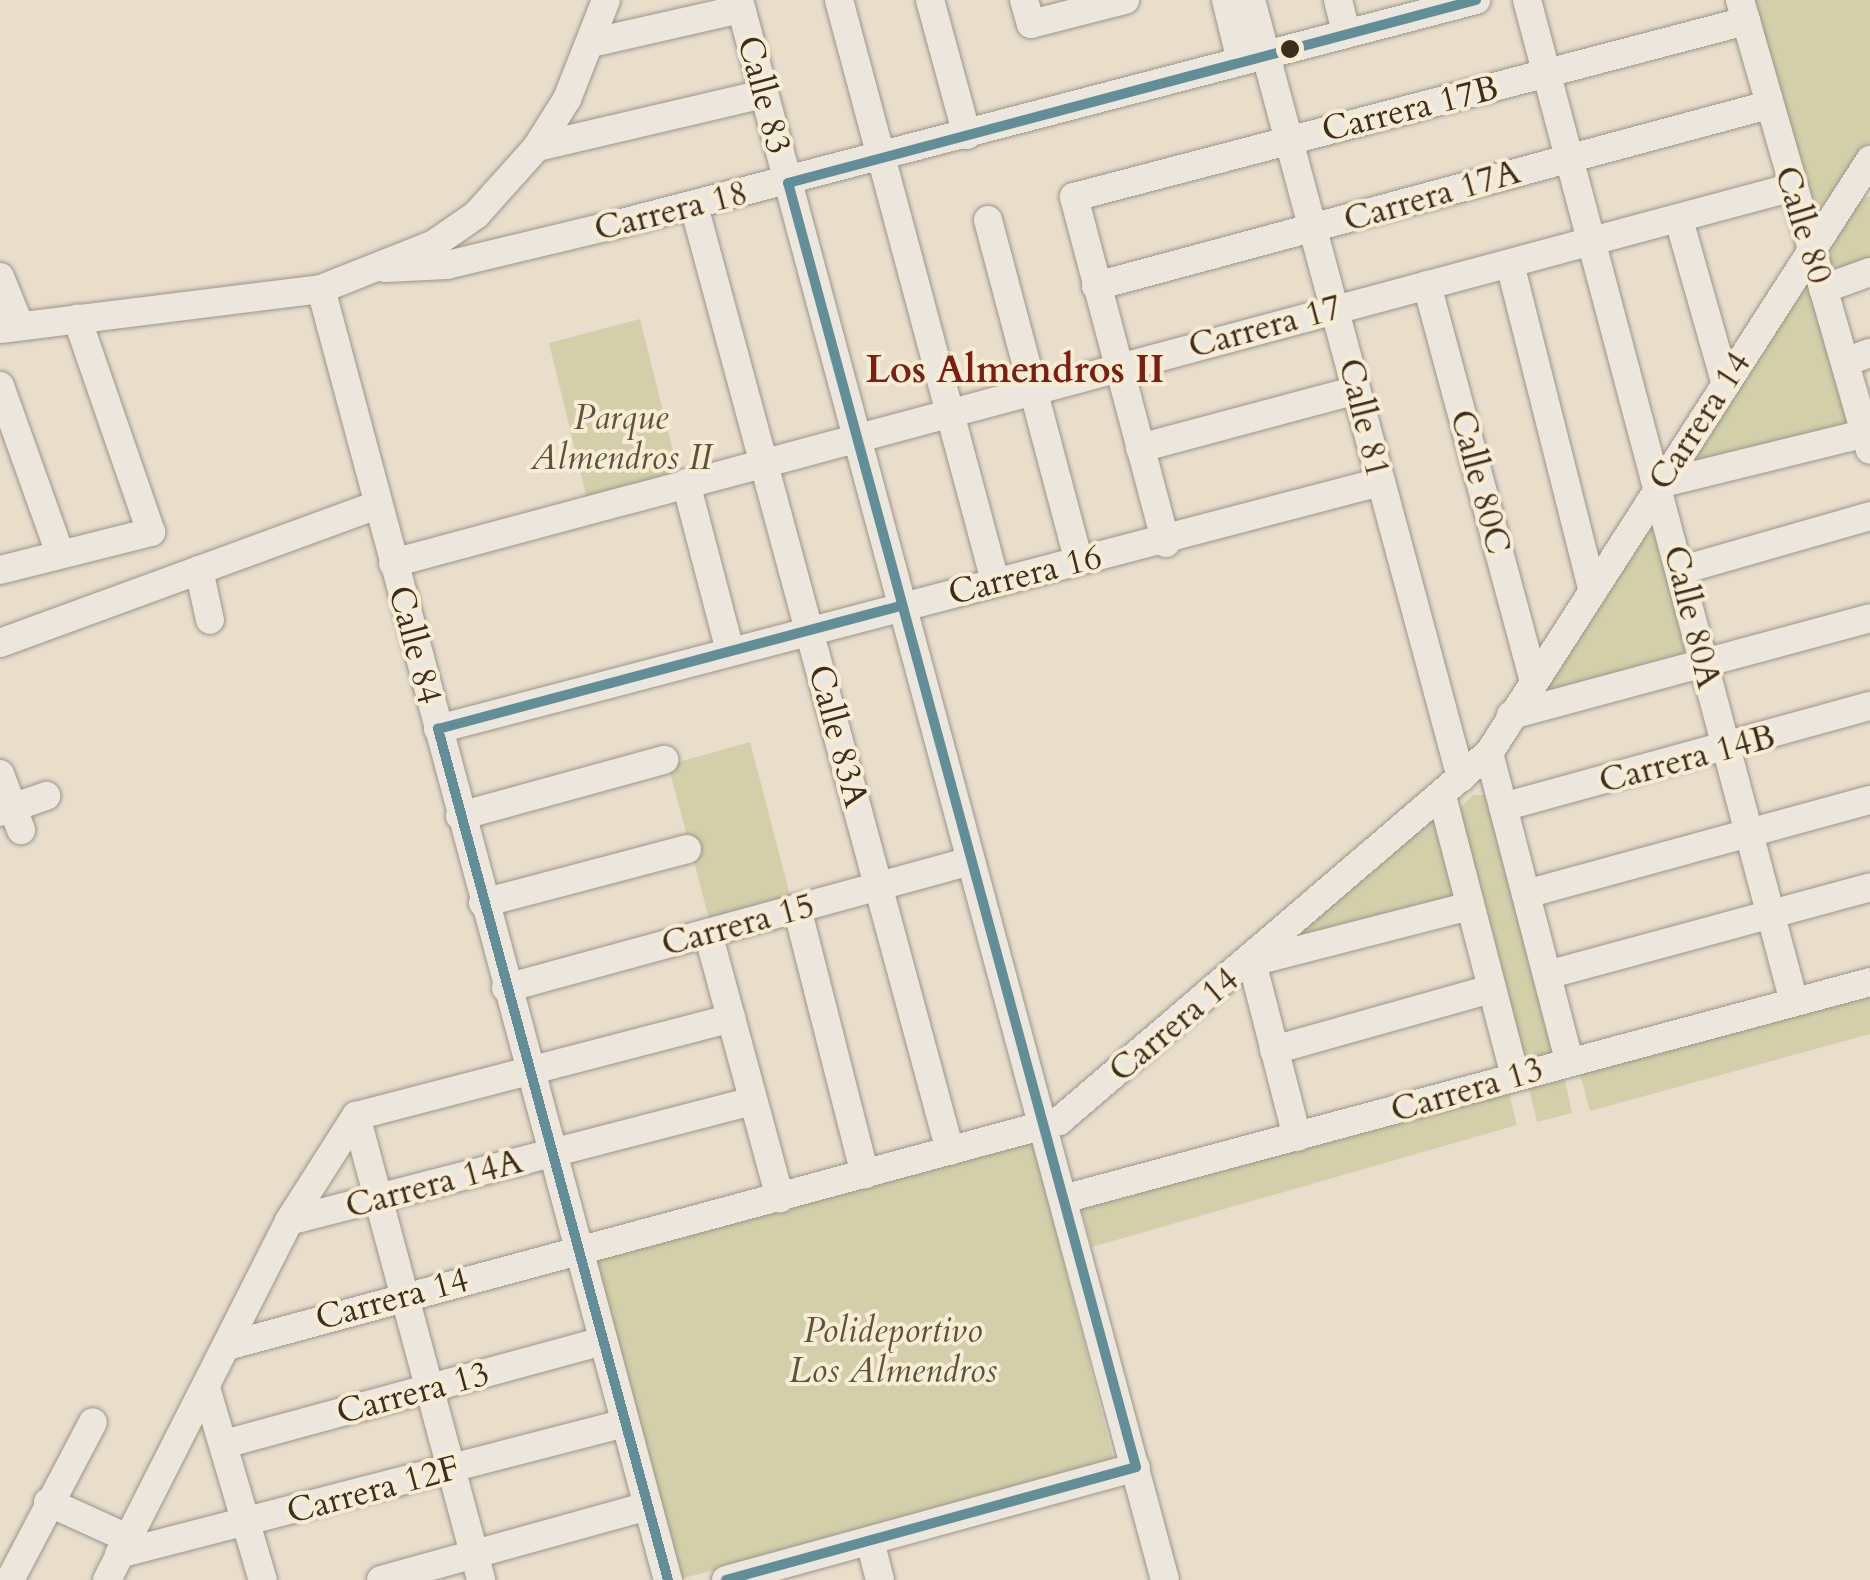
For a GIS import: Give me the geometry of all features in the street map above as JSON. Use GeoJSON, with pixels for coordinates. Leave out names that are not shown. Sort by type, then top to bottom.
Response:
{"type":"FeatureCollection","features":[{"type":"Feature","properties":{"kind":"street"},"geometry":{"type":"LineString","coordinates":[[0,277],[10,328],[321,289],[384,268],[476,215],[537,147],[591,43],[606,0]]}},
{"type":"Feature","properties":{"kind":"street"},"geometry":{"type":"LineString","coordinates":[[840,0],[995,582]]}},
{"type":"Feature","properties":{"kind":"street"},"geometry":{"type":"LineString","coordinates":[[930,0],[967,134]]}},
{"type":"Feature","properties":{"kind":"street"},"geometry":{"type":"LineString","coordinates":[[1027,12],[1125,0]]}},
{"type":"Feature","properties":{"kind":"street","name":"Calle 81"},"geometry":{"type":"LineString","coordinates":[[1226,0],[1293,138],[1380,482],[1451,787],[1470,906],[1515,1076]]}},
{"type":"Feature","properties":{"kind":"street","name":"Calle 81"},"geometry":{"type":"LineString","coordinates":[[1251,0],[1254,57]]}},
{"type":"Feature","properties":{"kind":"street"},"geometry":{"type":"LineString","coordinates":[[1338,0],[1346,33]]}},
{"type":"Feature","properties":{"kind":"street","name":"Carrera 18"},"geometry":{"type":"LineString","coordinates":[[384,268],[447,265],[788,183],[1346,33],[1432,6],[1476,0]]}},
{"type":"Feature","properties":{"kind":"street","name":"Calle 80A"},"geometry":{"type":"LineString","coordinates":[[1528,0],[1794,1002]]}},
{"type":"Feature","properties":{"kind":"street"},"geometry":{"type":"LineString","coordinates":[[591,43],[740,4]]}},
{"type":"Feature","properties":{"kind":"street","name":"Calle 83"},"geometry":{"type":"LineString","coordinates":[[740,4],[1165,1580]]}},
{"type":"Feature","properties":{"kind":"street","name":"Carrera 17B"},"geometry":{"type":"LineString","coordinates":[[1096,286],[1074,197],[1547,74],[1743,11]]}},
{"type":"Feature","properties":{"kind":"street","name":"Calle 80"},"geometry":{"type":"LineString","coordinates":[[1743,11],[1790,188],[1823,289],[1858,358],[1869,438]]}},
{"type":"Feature","properties":{"kind":"street"},"geometry":{"type":"LineString","coordinates":[[537,147],[763,94]]}},
{"type":"Feature","properties":{"kind":"street","name":"Carrera 17A"},"geometry":{"type":"LineString","coordinates":[[1096,286],[1768,105]]}},
{"type":"Feature","properties":{"kind":"street","name":"Carrera 14"},"geometry":{"type":"LineString","coordinates":[[227,1346],[405,1294],[780,1198],[1058,1121],[1252,962],[1489,754],[1591,586],[1870,160]]}},
{"type":"Feature","properties":{"kind":"street","name":"Carrera 17"},"geometry":{"type":"LineString","coordinates":[[393,563],[1790,188]]}},
{"type":"Feature","properties":{"kind":"street"},"geometry":{"type":"LineString","coordinates":[[1842,200],[1870,190]]}},
{"type":"Feature","properties":{"kind":"street","name":"Calle 83A"},"geometry":{"type":"LineString","coordinates":[[694,206],[950,1151]]}},
{"type":"Feature","properties":{"kind":"street"},"geometry":{"type":"LineString","coordinates":[[988,220],[1078,560]]}},
{"type":"Feature","properties":{"kind":"street"},"geometry":{"type":"LineString","coordinates":[[1679,220],[1724,380]]}},
{"type":"Feature","properties":{"kind":"street"},"geometry":{"type":"LineString","coordinates":[[1510,264],[1591,586]]}},
{"type":"Feature","properties":{"kind":"street"},"geometry":{"type":"LineString","coordinates":[[1823,289],[1870,272]]}},
{"type":"Feature","properties":{"kind":"street","name":"Calle 80C"},"geometry":{"type":"LineString","coordinates":[[1427,285],[1534,679]]}},
{"type":"Feature","properties":{"kind":"street"},"geometry":{"type":"LineString","coordinates":[[1096,286],[1166,543]]}},
{"type":"Feature","properties":{"kind":"street","name":"Calle 84"},"geometry":{"type":"LineString","coordinates":[[321,289],[576,1251],[668,1580]]}},
{"type":"Feature","properties":{"kind":"street"},"geometry":{"type":"LineString","coordinates":[[0,570],[151,532],[77,318]]}},
{"type":"Feature","properties":{"kind":"street"},"geometry":{"type":"LineString","coordinates":[[0,386],[60,554]]}},
{"type":"Feature","properties":{"kind":"street"},"geometry":{"type":"LineString","coordinates":[[1140,448],[1356,390]]}},
{"type":"Feature","properties":{"kind":"street"},"geometry":{"type":"LineString","coordinates":[[1659,484],[1869,438]]}},
{"type":"Feature","properties":{"kind":"street"},"geometry":{"type":"LineString","coordinates":[[686,482],[730,651]]}},
{"type":"Feature","properties":{"kind":"street","name":"Carrera 16"},"geometry":{"type":"LineString","coordinates":[[438,728],[1078,560],[1166,543],[1380,482]]}},
{"type":"Feature","properties":{"kind":"street"},"geometry":{"type":"LineString","coordinates":[[0,643],[377,505]]}},
{"type":"Feature","properties":{"kind":"street"},"geometry":{"type":"LineString","coordinates":[[1682,570],[1870,516]]}},
{"type":"Feature","properties":{"kind":"street"},"geometry":{"type":"LineString","coordinates":[[199,570],[210,620]]}},
{"type":"Feature","properties":{"kind":"street"},"geometry":{"type":"LineString","coordinates":[[1511,715],[1870,618]]}},
{"type":"Feature","properties":{"kind":"street","name":"Carrera 14B"},"geometry":{"type":"LineString","coordinates":[[1504,807],[1724,750],[1870,706]]}},
{"type":"Feature","properties":{"kind":"street"},"geometry":{"type":"LineString","coordinates":[[1489,754],[1569,1061]]}},
{"type":"Feature","properties":{"kind":"street"},"geometry":{"type":"LineString","coordinates":[[460,816],[664,760]]}},
{"type":"Feature","properties":{"kind":"street"},"geometry":{"type":"LineString","coordinates":[[0,774],[12,817],[46,796]]}},
{"type":"Feature","properties":{"kind":"street"},"geometry":{"type":"LineString","coordinates":[[1526,894],[1870,800]]}},
{"type":"Feature","properties":{"kind":"street"},"geometry":{"type":"LineString","coordinates":[[484,903],[687,849]]}},
{"type":"Feature","properties":{"kind":"street","name":"Carrera 15"},"geometry":{"type":"LineString","coordinates":[[506,988],[970,861]]}},
{"type":"Feature","properties":{"kind":"street"},"geometry":{"type":"LineString","coordinates":[[1547,975],[1771,918],[1870,887]]}},
{"type":"Feature","properties":{"kind":"street"},"geometry":{"type":"LineString","coordinates":[[1298,1137],[1252,962],[1470,906]]}},
{"type":"Feature","properties":{"kind":"street"},"geometry":{"type":"LineString","coordinates":[[796,908],[865,1174]]}},
{"type":"Feature","properties":{"kind":"street"},"geometry":{"type":"LineString","coordinates":[[708,933],[780,1198]]}},
{"type":"Feature","properties":{"kind":"street","name":"Carrera 13"},"geometry":{"type":"LineString","coordinates":[[1064,1199],[1870,982]]}},
{"type":"Feature","properties":{"kind":"street"},"geometry":{"type":"LineString","coordinates":[[1274,1050],[1491,989]]}},
{"type":"Feature","properties":{"kind":"street"},"geometry":{"type":"LineString","coordinates":[[107,1580],[289,1221],[356,1116],[731,1018]]}},
{"type":"Feature","properties":{"kind":"street","name":"Carrera 14A"},"geometry":{"type":"LineString","coordinates":[[289,1221],[753,1100]]}},
{"type":"Feature","properties":{"kind":"street"},"geometry":{"type":"LineString","coordinates":[[356,1116],[477,1567]]}},
{"type":"Feature","properties":{"kind":"street","name":"Carrera 13"},"geometry":{"type":"LineString","coordinates":[[224,1444],[603,1341]]}},
{"type":"Feature","properties":{"kind":"street"},"geometry":{"type":"LineString","coordinates":[[206,1388],[262,1580]]}},
{"type":"Feature","properties":{"kind":"street"},"geometry":{"type":"LineString","coordinates":[[10,1580],[93,1422]]}},
{"type":"Feature","properties":{"kind":"street","name":"Carrera 12F"},"geometry":{"type":"LineString","coordinates":[[123,1546],[246,1524],[625,1423]]}},
{"type":"Feature","properties":{"kind":"street"},"geometry":{"type":"LineString","coordinates":[[726,1580],[1136,1468]]}},
{"type":"Feature","properties":{"kind":"street"},"geometry":{"type":"LineString","coordinates":[[48,1502],[123,1546]]}},
{"type":"Feature","properties":{"kind":"street"},"geometry":{"type":"LineString","coordinates":[[382,1580],[477,1567],[648,1506]]}},
{"type":"Feature","properties":{"kind":"street"},"geometry":{"type":"LineString","coordinates":[[870,1541],[880,1580]]}},
{"type":"Feature","properties":{"kind":"green space"},"geometry":{"type":"Polygon","coordinates":[[[1748,0],[1870,0],[1870,142],[1811,225],[1748,0]]]}},
{"type":"Feature","properties":{"kind":"green space"},"geometry":{"type":"Polygon","coordinates":[[[1870,196],[1870,259],[1829,274],[1823,256],[1859,201],[1870,196]]]}},
{"type":"Feature","properties":{"kind":"green space"},"geometry":{"type":"Polygon","coordinates":[[[1809,277],[1849,429],[1678,471],[1809,277]]]}},
{"type":"Feature","properties":{"kind":"green space","name":"Parque Almendros II"},"geometry":{"type":"Polygon","coordinates":[[[640,319],[679,475],[587,499],[549,343],[640,319]]]}},
{"type":"Feature","properties":{"kind":"green space"},"geometry":{"type":"Polygon","coordinates":[[[1655,507],[1692,659],[1535,701],[1655,507]]]}},
{"type":"Feature","properties":{"kind":"green space"},"geometry":{"type":"Polygon","coordinates":[[[750,742],[791,899],[710,922],[668,765],[750,742]]]}},
{"type":"Feature","properties":{"kind":"green space"},"geometry":{"type":"Polygon","coordinates":[[[1473,795],[1488,795],[1556,1056],[1521,1063],[1456,812],[1473,795]]]}},
{"type":"Feature","properties":{"kind":"green space"},"geometry":{"type":"Polygon","coordinates":[[[1437,816],[1457,903],[1286,942],[1437,816]]]}},
{"type":"Feature","properties":{"kind":"green space"},"geometry":{"type":"Polygon","coordinates":[[[1870,994],[1870,1034],[1590,1111],[1579,1071],[1870,994]]]}},
{"type":"Feature","properties":{"kind":"green space"},"geometry":{"type":"Polygon","coordinates":[[[1564,1076],[1572,1113],[1537,1122],[1528,1084],[1564,1076]]]}},
{"type":"Feature","properties":{"kind":"green space"},"geometry":{"type":"Polygon","coordinates":[[[1508,1088],[1517,1125],[1092,1247],[1082,1209],[1508,1088]]]}},
{"type":"Feature","properties":{"kind":"green space","name":"Polideportivo Los Almendros"},"geometry":{"type":"Polygon","coordinates":[[[1033,1139],[1115,1466],[676,1580],[590,1262],[1033,1139]]]}},
{"type":"Feature","properties":{"kind":"transit line"},"geometry":{"type":"LineString","coordinates":[[726,1580],[1136,1467],[788,183],[1476,0]]}},
{"type":"Feature","properties":{"kind":"transit line"},"geometry":{"type":"LineString","coordinates":[[668,1580],[438,729],[901,606]]}},
{"type":"Feature","properties":{"kind":"district","name":"Los Almendros II"},"geometry":{"type":"Point","coordinates":[1015,371]}}]}
